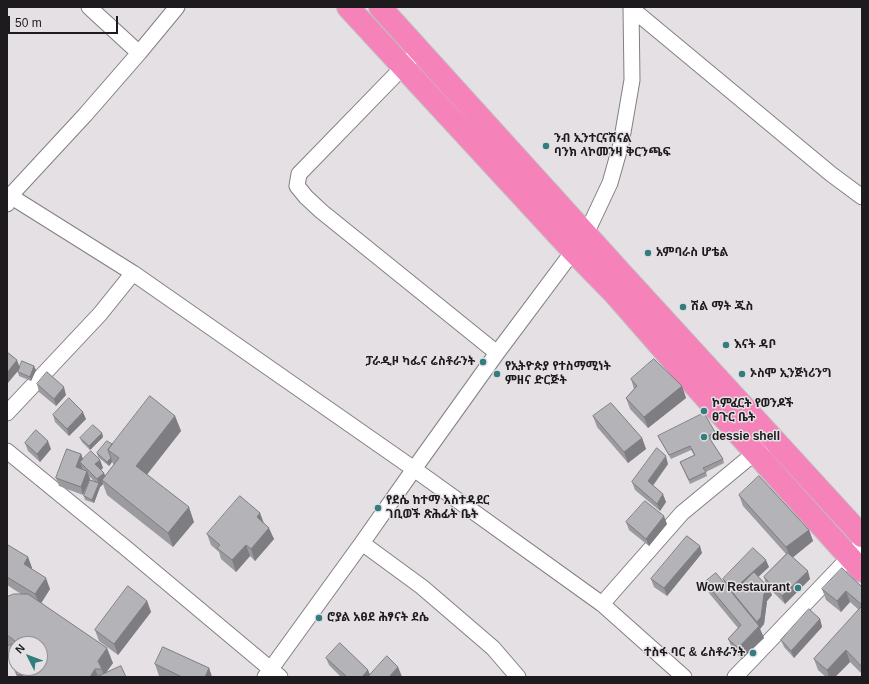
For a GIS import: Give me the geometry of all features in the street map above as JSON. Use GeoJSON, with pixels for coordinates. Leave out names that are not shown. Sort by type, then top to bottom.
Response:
{"type":"FeatureCollection","features":[{"type":"Feature","properties":{"kind":"highway"},"geometry":{"type":"LineString","coordinates":[[348,7],[403,67],[714,374],[862,536]]}},
{"type":"Feature","properties":{"kind":"highway"},"geometry":{"type":"LineString","coordinates":[[380,7],[419,50],[580,243],[614,293],[698,389],[756,452],[858,557]]}},
{"type":"Feature","properties":{"kind":"highway"},"geometry":{"type":"LineString","coordinates":[[698,389],[714,374]]}},
{"type":"Feature","properties":{"kind":"street"},"geometry":{"type":"LineString","coordinates":[[89,7],[139,53]]}},
{"type":"Feature","properties":{"kind":"street"},"geometry":{"type":"LineString","coordinates":[[177,7],[85,115],[8,198],[133,273],[414,469],[602,604],[684,677]]}},
{"type":"Feature","properties":{"kind":"street"},"geometry":{"type":"LineString","coordinates":[[631,7],[831,174],[862,197]]}},
{"type":"Feature","properties":{"kind":"street"},"geometry":{"type":"LineString","coordinates":[[7,451],[272,674],[414,469],[580,243],[610,183],[621,144],[632,80],[631,7]]}},
{"type":"Feature","properties":{"kind":"street"},"geometry":{"type":"LineString","coordinates":[[419,50],[299,174],[297,186],[321,211],[497,354]]}},
{"type":"Feature","properties":{"kind":"street"},"geometry":{"type":"LineString","coordinates":[[7,413],[100,314],[133,273]]}},
{"type":"Feature","properties":{"kind":"street"},"geometry":{"type":"LineString","coordinates":[[602,604],[682,512],[772,438]]}},
{"type":"Feature","properties":{"kind":"street"},"geometry":{"type":"LineString","coordinates":[[362,543],[422,588],[493,648],[518,677]]}},
{"type":"Feature","properties":{"kind":"street"},"geometry":{"type":"LineString","coordinates":[[735,677],[858,557]]}},
{"type":"Feature","properties":{"kind":"building"},"geometry":{"type":"Polygon","coordinates":[[[7,352],[17,360],[7,373],[7,352]]]}},
{"type":"Feature","properties":{"kind":"building"},"geometry":{"type":"Polygon","coordinates":[[[654,359],[682,386],[644,417],[626,398],[637,386],[631,379],[654,359]]]}},
{"type":"Feature","properties":{"kind":"building"},"geometry":{"type":"Polygon","coordinates":[[[22,361],[34,366],[30,377],[18,372],[22,361]]]}},
{"type":"Feature","properties":{"kind":"building"},"geometry":{"type":"Polygon","coordinates":[[[47,372],[64,387],[54,399],[37,384],[47,372]]]}},
{"type":"Feature","properties":{"kind":"building"},"geometry":{"type":"Polygon","coordinates":[[[150,396],[175,416],[136,466],[189,507],[168,533],[102,480],[119,458],[108,450],[150,396]]]}},
{"type":"Feature","properties":{"kind":"building"},"geometry":{"type":"Polygon","coordinates":[[[69,398],[83,412],[67,429],[53,415],[69,398]]]}},
{"type":"Feature","properties":{"kind":"building"},"geometry":{"type":"Polygon","coordinates":[[[611,403],[642,438],[624,452],[593,416],[611,403]]]}},
{"type":"Feature","properties":{"kind":"building"},"geometry":{"type":"Polygon","coordinates":[[[704,413],[715,432],[708,436],[723,459],[703,468],[706,472],[689,480],[680,462],[695,455],[690,446],[669,455],[658,436],[704,413]]]}},
{"type":"Feature","properties":{"kind":"building"},"geometry":{"type":"Polygon","coordinates":[[[93,425],[102,433],[89,446],[80,438],[93,425]]]}},
{"type":"Feature","properties":{"kind":"building"},"geometry":{"type":"Polygon","coordinates":[[[36,430],[48,441],[37,454],[25,443],[36,430]]]}},
{"type":"Feature","properties":{"kind":"building"},"geometry":{"type":"Polygon","coordinates":[[[107,441],[112,444],[108,450],[111,458],[107,462],[97,453],[107,441]]]}},
{"type":"Feature","properties":{"kind":"building"},"geometry":{"type":"Polygon","coordinates":[[[657,448],[666,456],[648,481],[663,494],[657,504],[632,482],[657,448]]]}},
{"type":"Feature","properties":{"kind":"building"},"geometry":{"type":"Polygon","coordinates":[[[67,449],[81,454],[76,467],[87,471],[81,487],[56,478],[67,449]]]}},
{"type":"Feature","properties":{"kind":"building"},"geometry":{"type":"Polygon","coordinates":[[[91,451],[100,460],[95,464],[104,473],[97,479],[80,462],[91,451]]]}},
{"type":"Feature","properties":{"kind":"building"},"geometry":{"type":"Polygon","coordinates":[[[759,476],[809,530],[786,547],[739,495],[759,476]]]}},
{"type":"Feature","properties":{"kind":"building"},"geometry":{"type":"Polygon","coordinates":[[[90,480],[99,483],[92,500],[84,496],[90,480]]]}},
{"type":"Feature","properties":{"kind":"building"},"geometry":{"type":"Polygon","coordinates":[[[240,496],[260,513],[257,517],[269,528],[251,549],[246,545],[232,560],[217,548],[220,545],[207,534],[240,496]]]}},
{"type":"Feature","properties":{"kind":"building"},"geometry":{"type":"Polygon","coordinates":[[[645,501],[664,516],[646,539],[626,522],[645,501]]]}},
{"type":"Feature","properties":{"kind":"building"},"geometry":{"type":"Polygon","coordinates":[[[687,536],[700,546],[664,588],[651,579],[687,536]]]}},
{"type":"Feature","properties":{"kind":"building"},"geometry":{"type":"Polygon","coordinates":[[[8,545],[28,557],[24,564],[46,578],[35,594],[7,577],[8,545]]]}},
{"type":"Feature","properties":{"kind":"building"},"geometry":{"type":"Polygon","coordinates":[[[753,548],[766,560],[733,590],[723,579],[753,548]]]}},
{"type":"Feature","properties":{"kind":"building"},"geometry":{"type":"Polygon","coordinates":[[[788,553],[808,571],[782,596],[764,577],[788,553]]]}},
{"type":"Feature","properties":{"kind":"building"},"geometry":{"type":"Polygon","coordinates":[[[842,568],[862,587],[862,605],[846,591],[837,601],[822,589],[842,568]]]}},
{"type":"Feature","properties":{"kind":"building"},"geometry":{"type":"Polygon","coordinates":[[[754,572],[769,588],[764,594],[761,617],[757,622],[733,593],[754,572]]]}},
{"type":"Feature","properties":{"kind":"building"},"geometry":{"type":"Polygon","coordinates":[[[716,573],[759,626],[738,648],[728,639],[741,625],[705,582],[716,573]]]}},
{"type":"Feature","properties":{"kind":"building"},"geometry":{"type":"Polygon","coordinates":[[[128,586],[147,601],[114,644],[95,630],[128,586]]]}},
{"type":"Feature","properties":{"kind":"building"},"geometry":{"type":"Polygon","coordinates":[[[14,594],[28,594],[107,648],[98,661],[102,669],[95,669],[90,677],[23,677],[22,676],[48,676],[48,636],[7,635],[7,597],[14,594]]]}},
{"type":"Feature","properties":{"kind":"building"},"geometry":{"type":"Polygon","coordinates":[[[862,606],[862,667],[846,650],[827,670],[814,659],[862,606]]]}},
{"type":"Feature","properties":{"kind":"building"},"geometry":{"type":"Polygon","coordinates":[[[809,609],[820,619],[791,651],[781,640],[809,609]]]}},
{"type":"Feature","properties":{"kind":"building"},"geometry":{"type":"Polygon","coordinates":[[[340,643],[368,670],[362,677],[347,677],[326,658],[340,643]]]}},
{"type":"Feature","properties":{"kind":"building"},"geometry":{"type":"Polygon","coordinates":[[[163,647],[209,668],[205,677],[182,677],[155,664],[163,647]]]}},
{"type":"Feature","properties":{"kind":"building"},"geometry":{"type":"Polygon","coordinates":[[[387,656],[398,667],[389,677],[368,677],[387,656]]]}},
{"type":"Feature","properties":{"kind":"building"},"geometry":{"type":"Polygon","coordinates":[[[121,666],[126,677],[97,677],[121,666]]]}},
{"type":"Feature","properties":{"kind":"place","name":"ንብ ኢንተርናሽናል ባንክ ላኮመንዛ ቅርንጫፍ"},"geometry":{"type":"Point","coordinates":[546,146]}},
{"type":"Feature","properties":{"kind":"place","name":"አምባራስ ሆቴል"},"geometry":{"type":"Point","coordinates":[648,253]}},
{"type":"Feature","properties":{"kind":"place","name":"ሽል ማት ጁስ"},"geometry":{"type":"Point","coordinates":[683,307]}},
{"type":"Feature","properties":{"kind":"place","name":"እናት ዳቦ"},"geometry":{"type":"Point","coordinates":[726,345]}},
{"type":"Feature","properties":{"kind":"place","name":"ፓራዲዞ ካፌና ሬስቶራንት"},"geometry":{"type":"Point","coordinates":[483,362]}},
{"type":"Feature","properties":{"kind":"place","name":"የኢትዮጵያ የተስማሚነት ምዘና ድርጅት"},"geometry":{"type":"Point","coordinates":[497,374]}},
{"type":"Feature","properties":{"kind":"place","name":"ኦስሞ ኢንጅነሪንግ"},"geometry":{"type":"Point","coordinates":[742,374]}},
{"type":"Feature","properties":{"kind":"place","name":"ኮምፈርት የወንዶች ፀጉር ቤት"},"geometry":{"type":"Point","coordinates":[704,411]}},
{"type":"Feature","properties":{"kind":"place","name":"dessie shell"},"geometry":{"type":"Point","coordinates":[704,437]}},
{"type":"Feature","properties":{"kind":"place","name":"የደሴ ከተማ አስተዳደር ገቢወች ጽሕፊት ቤት"},"geometry":{"type":"Point","coordinates":[378,508]}},
{"type":"Feature","properties":{"kind":"place","name":"Wow Restaurant"},"geometry":{"type":"Point","coordinates":[798,588]}},
{"type":"Feature","properties":{"kind":"place","name":"ሮያል አፀደ ሕፃናት ደሴ"},"geometry":{"type":"Point","coordinates":[319,618]}},
{"type":"Feature","properties":{"kind":"place","name":"ተስፋ ባር & ሬስቶራንት"},"geometry":{"type":"Point","coordinates":[753,653]}}]}
